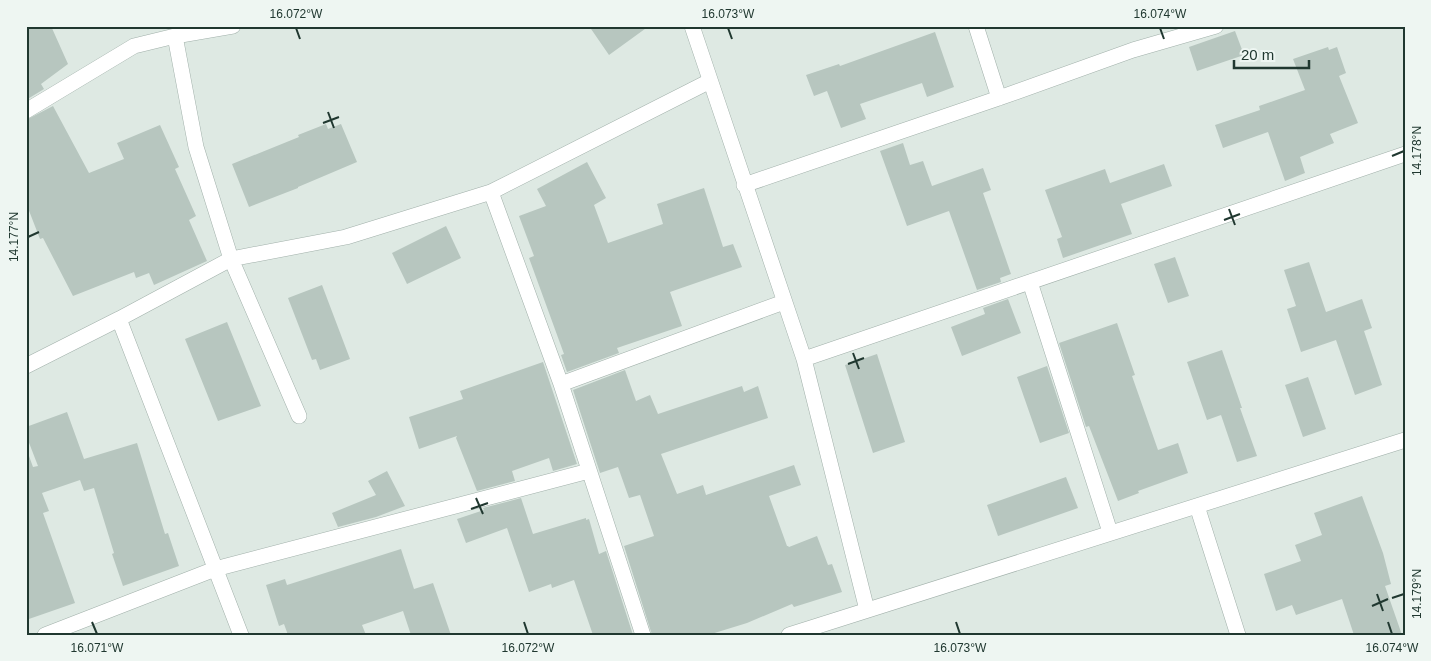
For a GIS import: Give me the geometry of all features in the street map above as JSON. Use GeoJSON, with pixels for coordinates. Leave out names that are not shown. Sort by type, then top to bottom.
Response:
{"type":"FeatureCollection","features":[{"type":"Feature","properties":{"kind":"street"},"geometry":{"type":"LineString","coordinates":[[26,111],[156,33],[175,36],[233,26]]}},
{"type":"Feature","properties":{"kind":"street"},"geometry":{"type":"LineString","coordinates":[[692,26],[804,359],[867,610]]}},
{"type":"Feature","properties":{"kind":"street"},"geometry":{"type":"LineString","coordinates":[[976,26],[1000,98]]}},
{"type":"Feature","properties":{"kind":"street"},"geometry":{"type":"LineString","coordinates":[[744,184],[1000,98],[1133,50],[1209,27]]}},
{"type":"Feature","properties":{"kind":"street"},"geometry":{"type":"LineString","coordinates":[[175,36],[196,148],[231,259],[298,416]]}},
{"type":"Feature","properties":{"kind":"street"},"geometry":{"type":"LineString","coordinates":[[26,366],[231,259],[346,237],[491,192],[710,81]]}},
{"type":"Feature","properties":{"kind":"street"},"geometry":{"type":"LineString","coordinates":[[804,359],[1405,154]]}},
{"type":"Feature","properties":{"kind":"street"},"geometry":{"type":"LineString","coordinates":[[491,192],[561,384],[643,635]]}},
{"type":"Feature","properties":{"kind":"street"},"geometry":{"type":"LineString","coordinates":[[1030,282],[1110,532]]}},
{"type":"Feature","properties":{"kind":"street"},"geometry":{"type":"LineString","coordinates":[[561,384],[784,302]]}},
{"type":"Feature","properties":{"kind":"street"},"geometry":{"type":"LineString","coordinates":[[118,319],[241,635]]}},
{"type":"Feature","properties":{"kind":"street"},"geometry":{"type":"LineString","coordinates":[[789,635],[1405,440]]}},
{"type":"Feature","properties":{"kind":"street"},"geometry":{"type":"LineString","coordinates":[[45,635],[215,569],[589,471]]}},
{"type":"Feature","properties":{"kind":"street"},"geometry":{"type":"LineString","coordinates":[[1197,506],[1238,635]]}},
{"type":"Feature","properties":{"kind":"building"},"geometry":{"type":"Polygon","coordinates":[[[26,26],[51,26],[68,64],[41,84],[44,89],[26,100],[26,26]]]}},
{"type":"Feature","properties":{"kind":"building"},"geometry":{"type":"Polygon","coordinates":[[[589,26],[649,26],[609,55],[589,26]]]}},
{"type":"Feature","properties":{"kind":"building"},"geometry":{"type":"Polygon","coordinates":[[[1235,31],[1244,55],[1197,71],[1189,47],[1235,31]]]}},
{"type":"Feature","properties":{"kind":"building"},"geometry":{"type":"Polygon","coordinates":[[[935,32],[954,87],[927,97],[922,83],[860,104],[866,119],[841,128],[827,91],[814,96],[806,75],[839,64],[840,66],[935,32]]]}},
{"type":"Feature","properties":{"kind":"building"},"geometry":{"type":"Polygon","coordinates":[[[1328,47],[1329,50],[1337,47],[1346,73],[1339,76],[1358,123],[1330,134],[1334,143],[1300,157],[1305,173],[1285,181],[1268,132],[1223,148],[1215,125],[1260,110],[1259,106],[1305,90],[1293,59],[1328,47]]]}},
{"type":"Feature","properties":{"kind":"building"},"geometry":{"type":"Polygon","coordinates":[[[53,106],[89,173],[124,159],[117,143],[160,125],[179,167],[175,169],[196,216],[189,220],[207,261],[154,285],[149,273],[136,278],[134,272],[73,296],[43,238],[40,239],[26,203],[26,120],[53,106]]]}},
{"type":"Feature","properties":{"kind":"building"},"geometry":{"type":"Polygon","coordinates":[[[326,124],[328,129],[341,124],[357,162],[249,207],[232,164],[326,124]]]}},
{"type":"Feature","properties":{"kind":"building"},"geometry":{"type":"Polygon","coordinates":[[[903,143],[910,165],[923,161],[932,186],[983,168],[991,190],[983,193],[1011,274],[1000,278],[1001,282],[977,290],[949,211],[907,226],[880,151],[903,143]]]}},
{"type":"Feature","properties":{"kind":"building"},"geometry":{"type":"Polygon","coordinates":[[[587,162],[606,198],[594,205],[608,243],[663,224],[657,204],[704,188],[723,247],[733,244],[742,267],[670,292],[682,326],[617,348],[619,353],[567,372],[561,355],[564,354],[529,258],[534,256],[519,216],[546,206],[537,189],[587,162]]]}},
{"type":"Feature","properties":{"kind":"building"},"geometry":{"type":"Polygon","coordinates":[[[1164,164],[1172,186],[1121,204],[1132,234],[1063,258],[1057,239],[1062,237],[1045,190],[1105,169],[1110,183],[1164,164]]]}},
{"type":"Feature","properties":{"kind":"building"},"geometry":{"type":"Polygon","coordinates":[[[446,226],[461,258],[407,284],[392,253],[446,226]]]}},
{"type":"Feature","properties":{"kind":"building"},"geometry":{"type":"Polygon","coordinates":[[[1175,257],[1189,296],[1168,303],[1154,264],[1175,257]]]}},
{"type":"Feature","properties":{"kind":"building"},"geometry":{"type":"Polygon","coordinates":[[[1309,262],[1326,312],[1362,299],[1372,328],[1364,331],[1382,385],[1355,395],[1336,340],[1301,352],[1287,309],[1296,306],[1284,270],[1309,262]]]}},
{"type":"Feature","properties":{"kind":"building"},"geometry":{"type":"Polygon","coordinates":[[[322,285],[350,359],[320,370],[316,359],[312,360],[288,298],[322,285]]]}},
{"type":"Feature","properties":{"kind":"building"},"geometry":{"type":"Polygon","coordinates":[[[1008,299],[1021,333],[962,356],[951,327],[985,314],[983,308],[1008,299]]]}},
{"type":"Feature","properties":{"kind":"building"},"geometry":{"type":"Polygon","coordinates":[[[227,322],[261,406],[218,421],[185,339],[227,322]]]}},
{"type":"Feature","properties":{"kind":"building"},"geometry":{"type":"Polygon","coordinates":[[[1117,323],[1135,375],[1132,376],[1158,450],[1178,443],[1188,473],[1138,491],[1139,493],[1118,501],[1089,426],[1086,427],[1059,343],[1117,323]]]}},
{"type":"Feature","properties":{"kind":"building"},"geometry":{"type":"Polygon","coordinates":[[[1222,350],[1257,456],[1237,462],[1221,415],[1207,420],[1187,362],[1222,350]]]}},
{"type":"Feature","properties":{"kind":"building"},"geometry":{"type":"Polygon","coordinates":[[[877,354],[905,442],[873,453],[845,365],[877,354]]]}},
{"type":"Feature","properties":{"kind":"building"},"geometry":{"type":"Polygon","coordinates":[[[543,362],[577,464],[553,471],[549,458],[512,471],[515,481],[477,491],[456,438],[457,436],[419,449],[409,417],[463,399],[460,391],[543,362]]]}},
{"type":"Feature","properties":{"kind":"building"},"geometry":{"type":"Polygon","coordinates":[[[1047,366],[1069,433],[1040,443],[1017,377],[1047,366]]]}},
{"type":"Feature","properties":{"kind":"building"},"geometry":{"type":"Polygon","coordinates":[[[625,370],[636,401],[650,395],[658,414],[742,386],[744,392],[758,386],[768,418],[661,454],[677,494],[703,485],[706,495],[794,465],[801,485],[769,496],[787,546],[789,547],[817,536],[828,565],[832,564],[842,592],[794,607],[792,604],[747,623],[708,635],[652,635],[624,546],[654,536],[640,495],[629,498],[618,467],[600,473],[573,390],[625,370]]]}},
{"type":"Feature","properties":{"kind":"building"},"geometry":{"type":"Polygon","coordinates":[[[1308,377],[1326,429],[1303,437],[1285,385],[1308,377]]]}},
{"type":"Feature","properties":{"kind":"building"},"geometry":{"type":"Polygon","coordinates":[[[67,412],[84,459],[137,443],[165,534],[168,533],[179,566],[123,586],[94,488],[84,491],[80,480],[42,493],[49,511],[43,513],[75,603],[26,620],[26,456],[29,456],[33,467],[38,466],[26,435],[26,427],[67,412]]]}},
{"type":"Feature","properties":{"kind":"building"},"geometry":{"type":"Polygon","coordinates":[[[387,471],[405,506],[376,517],[338,527],[332,513],[376,495],[368,481],[387,471]]]}},
{"type":"Feature","properties":{"kind":"building"},"geometry":{"type":"Polygon","coordinates":[[[1066,477],[1078,508],[998,536],[987,505],[1066,477]]]}},
{"type":"Feature","properties":{"kind":"building"},"geometry":{"type":"Polygon","coordinates":[[[1362,496],[1383,553],[1391,584],[1385,586],[1402,635],[1354,635],[1342,599],[1296,615],[1292,605],[1276,611],[1264,574],[1301,561],[1295,545],[1322,535],[1314,513],[1362,496]]]}},
{"type":"Feature","properties":{"kind":"building"},"geometry":{"type":"Polygon","coordinates":[[[521,498],[533,534],[586,518],[586,520],[589,519],[599,554],[606,551],[633,635],[593,635],[574,580],[552,588],[551,584],[529,592],[507,528],[466,543],[457,519],[484,510],[483,508],[521,498]]]}},
{"type":"Feature","properties":{"kind":"building"},"geometry":{"type":"Polygon","coordinates":[[[401,549],[414,589],[433,583],[451,635],[411,635],[403,611],[362,625],[366,635],[288,635],[284,624],[279,626],[266,585],[285,579],[287,585],[401,549]]]}}]}
